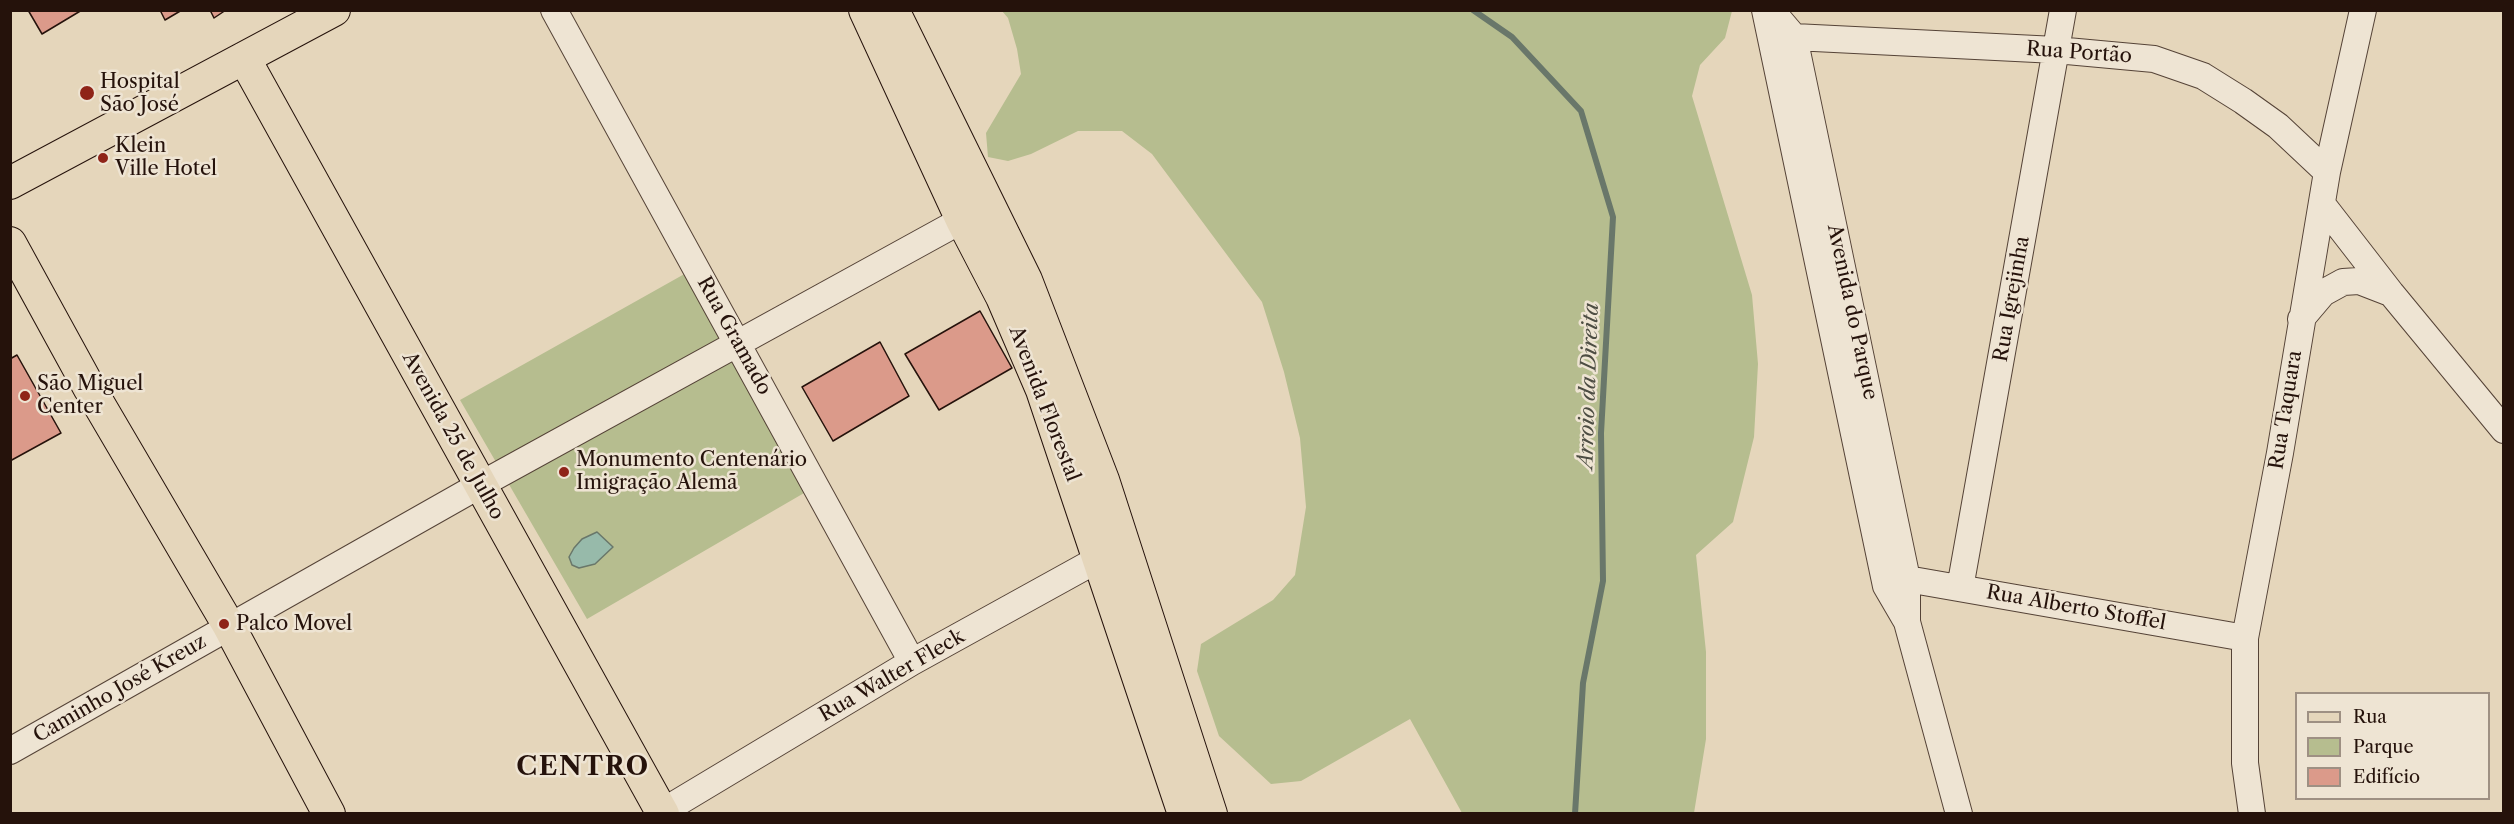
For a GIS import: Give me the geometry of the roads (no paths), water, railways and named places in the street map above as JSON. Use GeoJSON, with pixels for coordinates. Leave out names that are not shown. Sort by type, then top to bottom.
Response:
{"type":"FeatureCollection","features":[{"type":"Feature","properties":{"kind":"main road"},"geometry":{"type":"LineString","coordinates":[[10,183],[334,10]]}},
{"type":"Feature","properties":{"kind":"main road","name":"Avenida Florestal"},"geometry":{"type":"LineString","coordinates":[[866,10],[962,220],[1002,297],[1112,552],[1211,813]]}},
{"type":"Feature","properties":{"kind":"main road","name":"Avenida Florestal"},"geometry":{"type":"LineString","coordinates":[[894,10],[1026,280],[1103,480],[1112,552],[1184,813]]}},
{"type":"Feature","properties":{"kind":"main road","name":"Avenida 25 de Julho"},"geometry":{"type":"LineString","coordinates":[[244,58],[662,813]]}},
{"type":"Feature","properties":{"kind":"main road"},"geometry":{"type":"LineString","coordinates":[[10,243],[90,389],[229,626],[329,813]]}},
{"type":"Feature","properties":{"kind":"street","name":"Rua Gramado"},"geometry":{"type":"LineString","coordinates":[[554,10],[912,662]]}},
{"type":"Feature","properties":{"kind":"street","name":"Avenida do Parque"},"geometry":{"type":"LineString","coordinates":[[1765,10],[1886,586],[1907,622],[1959,813]]}},
{"type":"Feature","properties":{"kind":"street","name":"Avenida do Parque"},"geometry":{"type":"LineString","coordinates":[[1771,10],[1794,38],[1907,579],[1907,622]]}},
{"type":"Feature","properties":{"kind":"street","name":"Rua Igrejinha"},"geometry":{"type":"LineString","coordinates":[[1960,588],[2063,10]]}},
{"type":"Feature","properties":{"kind":"street","name":"Rua Taquara"},"geometry":{"type":"LineString","coordinates":[[2252,813],[2245,763],[2245,638],[2280,453],[2327,171],[2363,10]]}},
{"type":"Feature","properties":{"kind":"street","name":"Rua Portão"},"geometry":{"type":"LineString","coordinates":[[1794,38],[2056,50],[2154,59],[2203,76],[2278,126],[2327,171]]}},
{"type":"Feature","properties":{"kind":"street"},"geometry":{"type":"LineString","coordinates":[[2322,204],[2391,293],[2504,429]]}},
{"type":"Feature","properties":{"kind":"street","name":"Caminho José Kreuz"},"geometry":{"type":"LineString","coordinates":[[10,751],[480,485],[962,220]]}},
{"type":"Feature","properties":{"kind":"street"},"geometry":{"type":"LineString","coordinates":[[2301,319],[2324,293],[2343,282],[2359,281],[2391,293]]}},
{"type":"Feature","properties":{"kind":"street","name":"Rua Walter Fleck"},"geometry":{"type":"LineString","coordinates":[[662,813],[912,662],[1112,552]]}},
{"type":"Feature","properties":{"kind":"street","name":"Rua Alberto Stoffel"},"geometry":{"type":"LineString","coordinates":[[1907,579],[2245,638]]}},
{"type":"Feature","properties":{"kind":"waterway","name":"Arroio da Direita"},"geometry":{"type":"LineString","coordinates":[[1473,10],[1512,37],[1581,111],[1613,217],[1601,433],[1603,581],[1583,683],[1575,814]]}},
{"type":"Feature","properties":{"kind":"place","name":"Hospital São José"},"geometry":{"type":"Point","coordinates":[87,93]}},
{"type":"Feature","properties":{"kind":"place","name":"Klein Ville Hotel"},"geometry":{"type":"Point","coordinates":[103,158]}},
{"type":"Feature","properties":{"kind":"place","name":"São Miguel Center"},"geometry":{"type":"Point","coordinates":[25,396]}},
{"type":"Feature","properties":{"kind":"place","name":"Monumento Centenário Imigração Alemã"},"geometry":{"type":"Point","coordinates":[564,472]}},
{"type":"Feature","properties":{"kind":"place","name":"Palco Movel"},"geometry":{"type":"Point","coordinates":[224,624]}},
{"type":"Feature","properties":{"kind":"district","name":"CENTRO"},"geometry":{"type":"Point","coordinates":[583,767]}}]}
